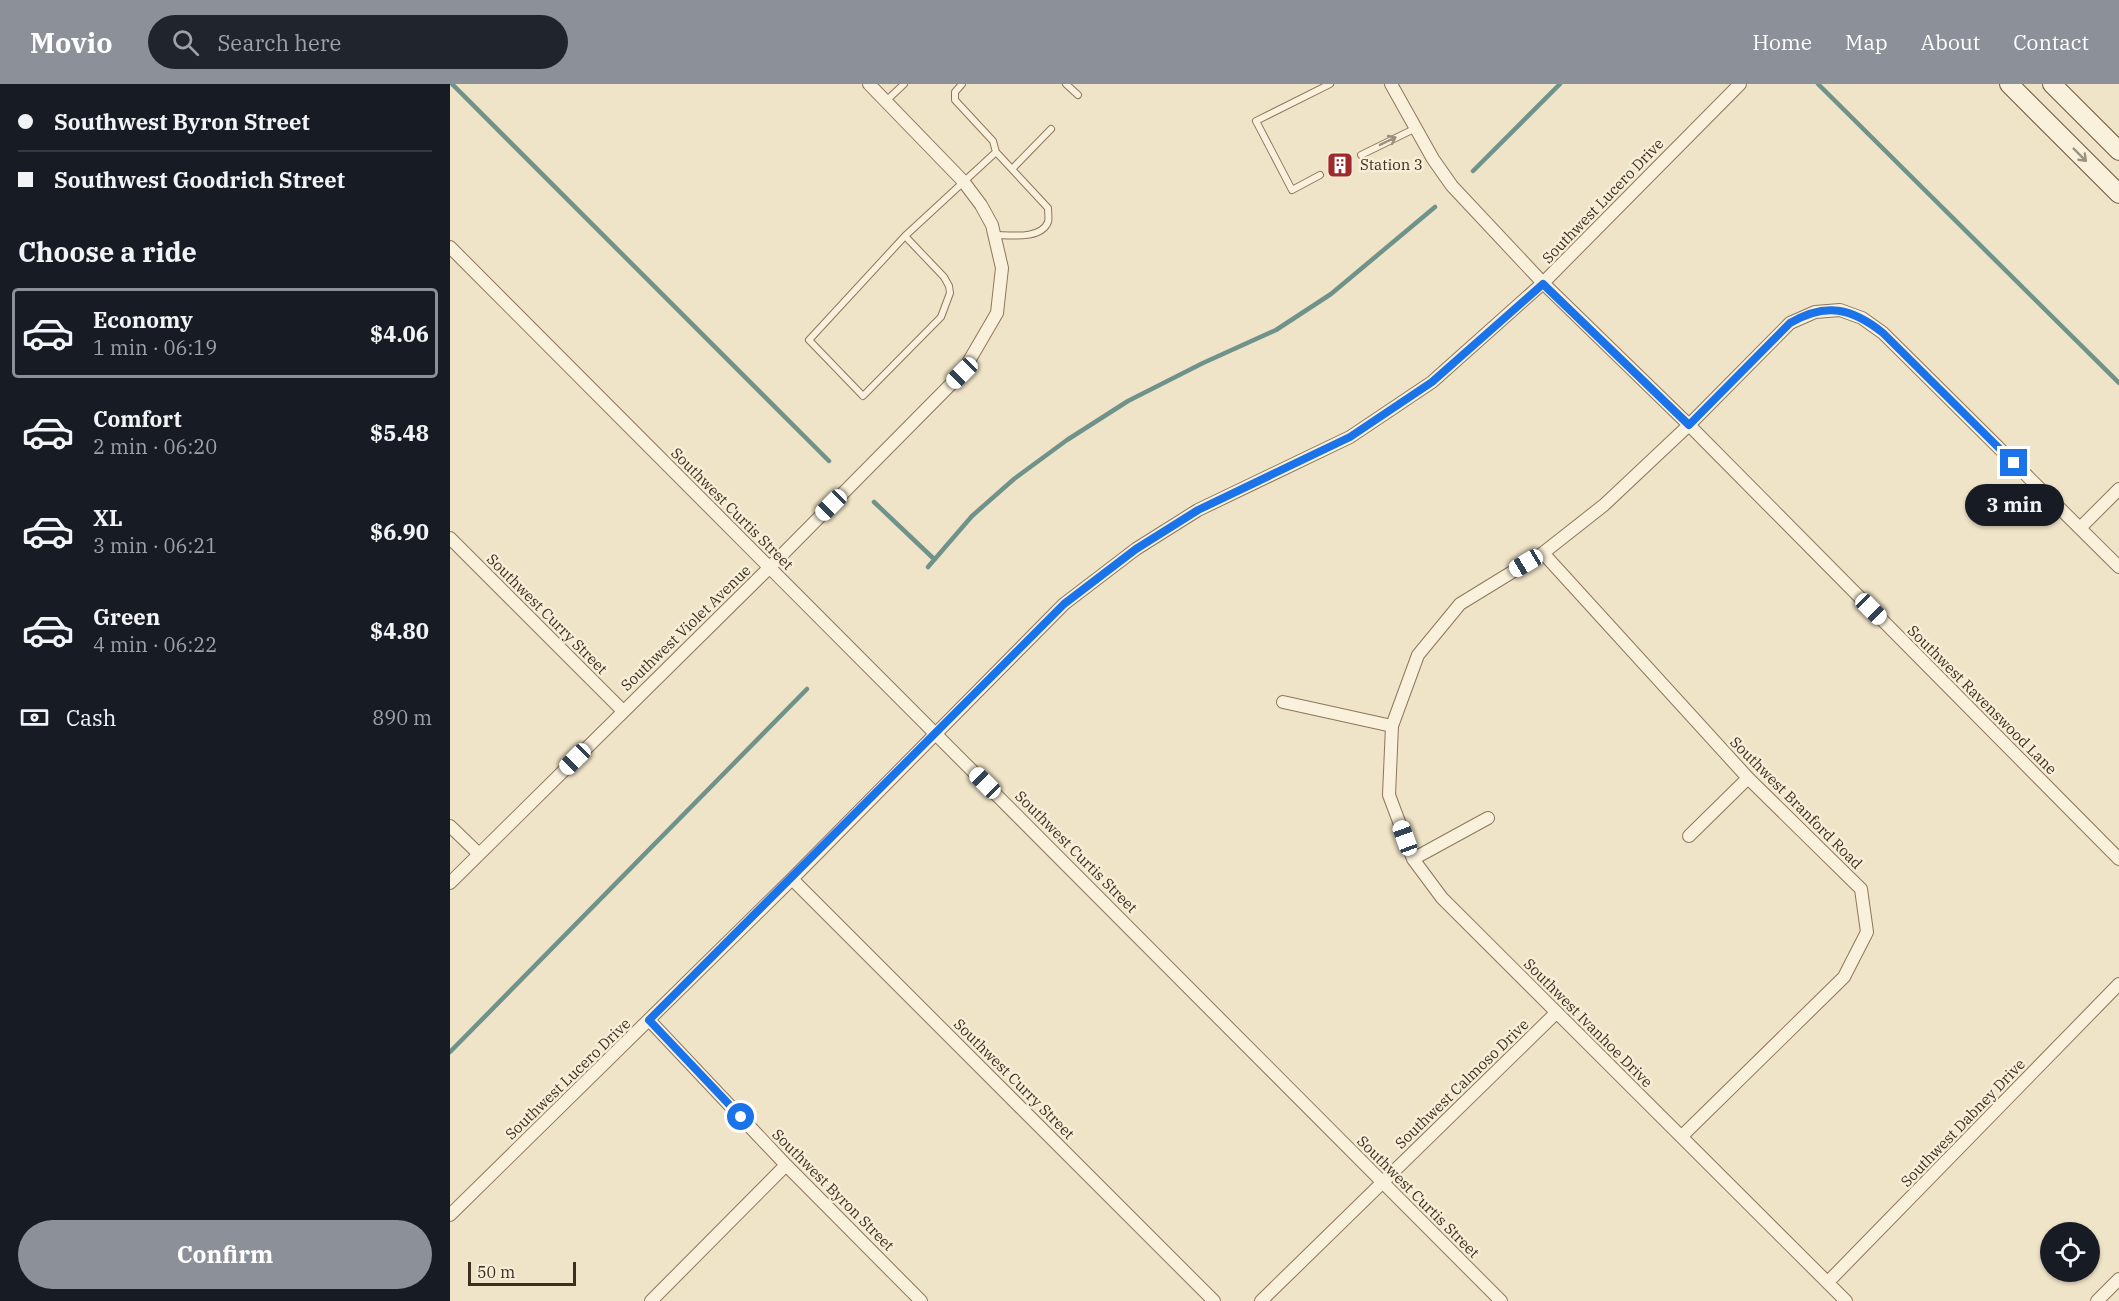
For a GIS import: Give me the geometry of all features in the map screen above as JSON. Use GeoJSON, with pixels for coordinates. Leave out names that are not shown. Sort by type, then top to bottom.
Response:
{"type":"FeatureCollection","features":[{"type":"Feature","properties":{"kind":"main road"},"geometry":{"type":"LineString","coordinates":[[2008,84],[2119,194]]}},
{"type":"Feature","properties":{"kind":"main road"},"geometry":{"type":"LineString","coordinates":[[2052,84],[2119,151]]}},
{"type":"Feature","properties":{"kind":"main road"},"geometry":{"type":"LineString","coordinates":[[2062,137],[2084,116]]}},
{"type":"Feature","properties":{"kind":"street","name":"Southwest Violet Avenue"},"geometry":{"type":"LineString","coordinates":[[450,883],[770,567],[962,373],[997,313],[1002,268],[992,225],[981,205],[963,181],[869,84]]}},
{"type":"Feature","properties":{"kind":"street","name":"Southwest Ravenswood Lane"},"geometry":{"type":"LineString","coordinates":[[1391,84],[1433,159],[1452,186],[1543,284],[1689,425],[2119,859]]}},
{"type":"Feature","properties":{"kind":"street","name":"Southwest Lucero Drive"},"geometry":{"type":"LineString","coordinates":[[450,1215],[792,879],[1064,604],[1136,549],[1198,510],[1350,437],[1432,382],[1543,284],[1740,84]]}},
{"type":"Feature","properties":{"kind":"street","name":"Southwest Curtis Street"},"geometry":{"type":"LineString","coordinates":[[450,248],[1501,1301]]}},
{"type":"Feature","properties":{"kind":"street","name":"Southwest Ivanhoe Drive"},"geometry":{"type":"LineString","coordinates":[[1846,1301],[1442,898],[1413,860],[1389,795],[1392,726],[1418,655],[1460,604],[1543,553],[1604,505],[1689,425],[1790,323],[1815,312],[1840,310],[1862,318],[1883,333],[2080,528]]}},
{"type":"Feature","properties":{"kind":"street"},"geometry":{"type":"LineString","coordinates":[[2119,489],[2080,528],[2119,567]]}},
{"type":"Feature","properties":{"kind":"street","name":"Southwest Curry Street"},"geometry":{"type":"LineString","coordinates":[[450,538],[623,711]]}},
{"type":"Feature","properties":{"kind":"street","name":"Southwest Branford Road"},"geometry":{"type":"LineString","coordinates":[[1543,553],[1748,778],[1861,889],[1867,932],[1844,977],[1682,1136]]}},
{"type":"Feature","properties":{"kind":"street"},"geometry":{"type":"LineString","coordinates":[[1283,702],[1392,726]]}},
{"type":"Feature","properties":{"kind":"street"},"geometry":{"type":"LineString","coordinates":[[1689,836],[1748,778]]}},
{"type":"Feature","properties":{"kind":"street"},"geometry":{"type":"LineString","coordinates":[[1413,860],[1488,818]]}},
{"type":"Feature","properties":{"kind":"street"},"geometry":{"type":"LineString","coordinates":[[450,826],[479,854]]}},
{"type":"Feature","properties":{"kind":"street","name":"Southwest Curry Street"},"geometry":{"type":"LineString","coordinates":[[792,879],[1214,1301]]}},
{"type":"Feature","properties":{"kind":"street","name":"Southwest Dabney Drive"},"geometry":{"type":"LineString","coordinates":[[1828,1282],[2119,984]]}},
{"type":"Feature","properties":{"kind":"street","name":"Southwest Calmoso Drive"},"geometry":{"type":"LineString","coordinates":[[1261,1301],[1556,1013]]}},
{"type":"Feature","properties":{"kind":"street","name":"Southwest Byron Street"},"geometry":{"type":"LineString","coordinates":[[649,1020],[786,1165],[921,1301]]}},
{"type":"Feature","properties":{"kind":"street"},"geometry":{"type":"LineString","coordinates":[[651,1301],[786,1165]]}},
{"type":"Feature","properties":{"kind":"street"},"geometry":{"type":"LineString","coordinates":[[2097,1301],[2119,1279]]}},
{"type":"Feature","properties":{"kind":"lane"},"geometry":{"type":"LineString","coordinates":[[886,101],[904,84]]}},
{"type":"Feature","properties":{"kind":"lane"},"geometry":{"type":"LineString","coordinates":[[962,84],[955,92],[955,100],[993,141],[996,152],[1048,208],[1048,222],[1042,230],[1025,235],[995,235]]}},
{"type":"Feature","properties":{"kind":"lane"},"geometry":{"type":"LineString","coordinates":[[1066,84],[1078,95]]}},
{"type":"Feature","properties":{"kind":"lane"},"geometry":{"type":"LineString","coordinates":[[1320,175],[1292,190],[1256,121],[1330,84]]}},
{"type":"Feature","properties":{"kind":"lane"},"geometry":{"type":"LineString","coordinates":[[1361,154],[1416,128]]}},
{"type":"Feature","properties":{"kind":"lane"},"geometry":{"type":"LineString","coordinates":[[1012,169],[1051,129]]}},
{"type":"Feature","properties":{"kind":"lane"},"geometry":{"type":"LineString","coordinates":[[905,236],[944,277],[950,293],[941,317],[863,396],[809,340],[905,236],[996,152]]}},
{"type":"Feature","properties":{"kind":"waterway"},"geometry":{"type":"LineString","coordinates":[[452,84],[829,461]]}},
{"type":"Feature","properties":{"kind":"waterway"},"geometry":{"type":"LineString","coordinates":[[1473,171],[1560,84]]}},
{"type":"Feature","properties":{"kind":"waterway"},"geometry":{"type":"LineString","coordinates":[[1818,84],[2119,383]]}},
{"type":"Feature","properties":{"kind":"waterway"},"geometry":{"type":"LineString","coordinates":[[928,567],[972,516],[1014,479],[1067,440],[1128,401],[1203,363],[1276,330],[1331,294],[1435,207]]}},
{"type":"Feature","properties":{"kind":"waterway"},"geometry":{"type":"LineString","coordinates":[[874,502],[934,559]]}},
{"type":"Feature","properties":{"kind":"waterway"},"geometry":{"type":"LineString","coordinates":[[450,1052],[807,689]]}},
{"type":"Feature","properties":{"kind":"place","name":"Station 3"},"geometry":{"type":"Point","coordinates":[1340,165]}},
{"type":"Feature","properties":{"kind":"route"},"geometry":{"type":"LineString","coordinates":[[741,1117],[649,1020],[1064,604],[1136,549],[1198,510],[1350,437],[1432,382],[1543,284],[1689,425],[1790,323],[1822,310],[1847,312],[1862,318],[1883,333],[2014,463]]}}]}
